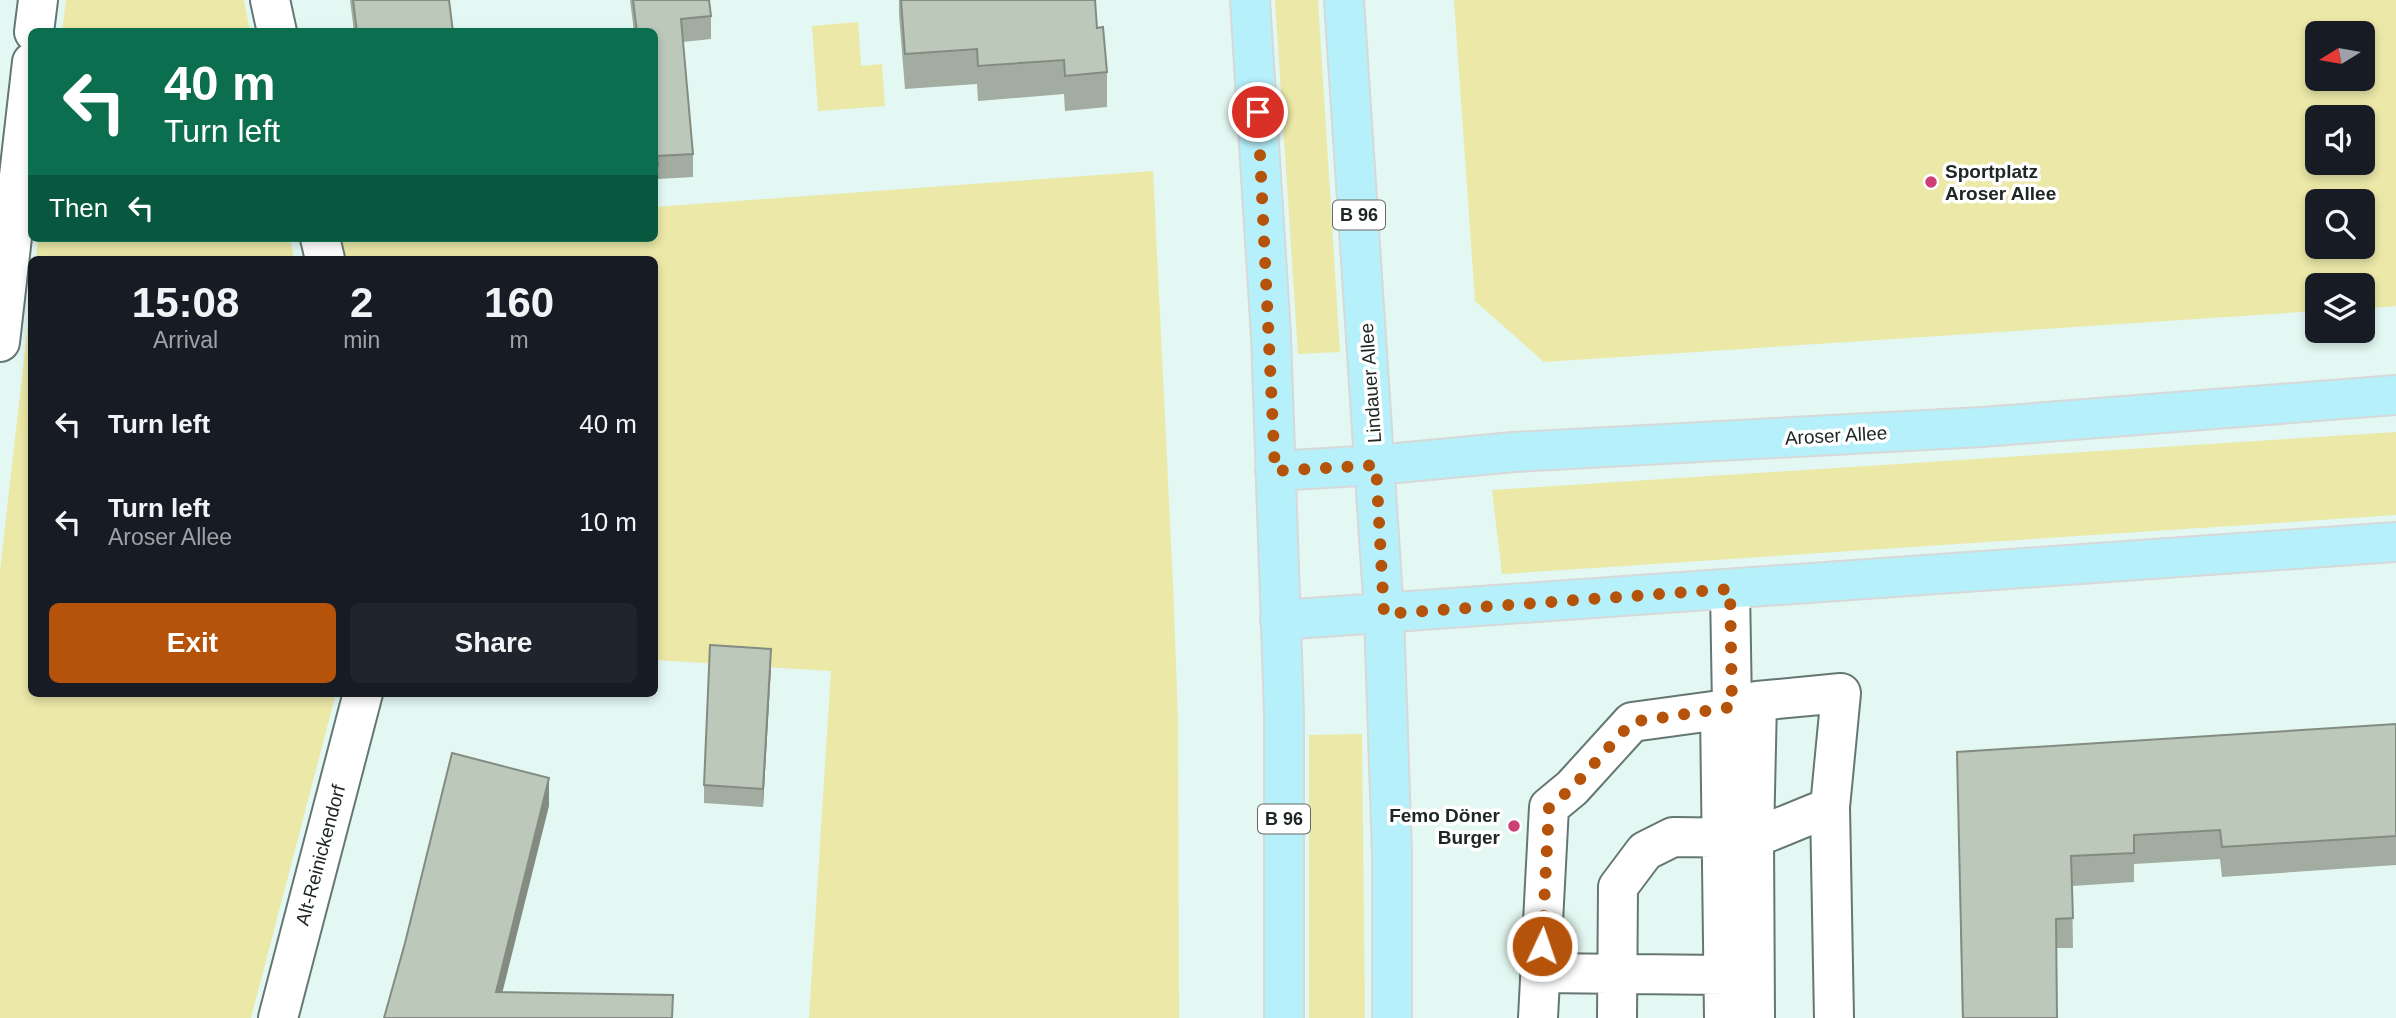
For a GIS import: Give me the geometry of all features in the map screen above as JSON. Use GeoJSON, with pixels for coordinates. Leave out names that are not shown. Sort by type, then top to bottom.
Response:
{"type":"FeatureCollection","features":[{"type":"Feature","properties":{"kind":"main road","name":"B 96"},"geometry":{"type":"LineString","coordinates":[[1250,0],[1262,166],[1284,714],[1284,1018]]}},
{"type":"Feature","properties":{"kind":"main road","name":"Lindauer Allee"},"geometry":{"type":"LineString","coordinates":[[1344,0],[1384,614],[1392,843],[1392,1018]]}},
{"type":"Feature","properties":{"kind":"main road","name":"Aroser Allee"},"geometry":{"type":"LineString","coordinates":[[1275,471],[1514,452],[1982,427],[2396,395]]}},
{"type":"Feature","properties":{"kind":"main road"},"geometry":{"type":"LineString","coordinates":[[1280,620],[2396,542]]}},
{"type":"Feature","properties":{"kind":"street"},"geometry":{"type":"LineString","coordinates":[[34,28],[38,0]]}},
{"type":"Feature","properties":{"kind":"street"},"geometry":{"type":"LineString","coordinates":[[270,0],[275,28]]}},
{"type":"Feature","properties":{"kind":"street"},"geometry":{"type":"LineString","coordinates":[[0,342],[12,144],[28,78]]}},
{"type":"Feature","properties":{"kind":"street"},"geometry":{"type":"LineString","coordinates":[[1730,589],[1736,706],[1738,838],[1755,1018]]}},
{"type":"Feature","properties":{"kind":"street"},"geometry":{"type":"LineString","coordinates":[[1538,1018],[1549,807],[1572,788],[1632,722],[1841,693],[1830,807],[1834,1018]]}},
{"type":"Feature","properties":{"kind":"street","name":"Alt-Reinickendorf"},"geometry":{"type":"LineString","coordinates":[[278,1018],[362,697]]}},
{"type":"Feature","properties":{"kind":"street"},"geometry":{"type":"LineString","coordinates":[[1616,1018],[1618,887],[1645,851],[1673,837],[1738,838],[1830,807]]}},
{"type":"Feature","properties":{"kind":"street"},"geometry":{"type":"LineString","coordinates":[[1724,1018],[1723,975],[1738,838]]}},
{"type":"Feature","properties":{"kind":"street"},"geometry":{"type":"LineString","coordinates":[[1540,973],[1723,975]]}},
{"type":"Feature","properties":{"kind":"shaded area"},"geometry":{"type":"Polygon","coordinates":[[[66,0],[244,0],[249,28],[62,28],[66,0]]]}},
{"type":"Feature","properties":{"kind":"shaded area"},"geometry":{"type":"Polygon","coordinates":[[[1275,0],[1318,0],[1340,352],[1298,354],[1275,0]]]}},
{"type":"Feature","properties":{"kind":"shaded area","name":"Sportplatz Aroser Allee"},"geometry":{"type":"Polygon","coordinates":[[[1454,0],[2396,0],[2396,306],[2375,308],[2375,273],[2305,273],[2305,312],[1544,362],[1475,301],[1454,0]]]}},
{"type":"Feature","properties":{"kind":"shaded area"},"geometry":{"type":"Polygon","coordinates":[[[858,22],[861,66],[882,64],[885,106],[818,111],[812,26],[858,22]]]}},
{"type":"Feature","properties":{"kind":"shaded area"},"geometry":{"type":"Polygon","coordinates":[[[1153,171],[1178,721],[1179,1018],[809,1018],[831,671],[658,660],[658,256],[324,256],[321,242],[658,242],[658,207],[1153,171]]]}},
{"type":"Feature","properties":{"kind":"shaded area"},"geometry":{"type":"Polygon","coordinates":[[[38,242],[291,242],[293,256],[36,256],[38,242]]]}},
{"type":"Feature","properties":{"kind":"shaded area"},"geometry":{"type":"Polygon","coordinates":[[[28,324],[28,697],[335,697],[251,1018],[0,1018],[0,571],[28,324]]]}},
{"type":"Feature","properties":{"kind":"shaded area"},"geometry":{"type":"Polygon","coordinates":[[[2396,432],[2396,515],[1502,574],[1492,490],[2396,432]]]}},
{"type":"Feature","properties":{"kind":"shaded area"},"geometry":{"type":"Polygon","coordinates":[[[1362,734],[1365,1018],[1309,1018],[1309,735],[1362,734]]]}},
{"type":"Feature","properties":{"kind":"building"},"geometry":{"type":"Polygon","coordinates":[[[353,0],[449,0],[452,28],[356,28],[353,0]]]}},
{"type":"Feature","properties":{"kind":"building"},"geometry":{"type":"Polygon","coordinates":[[[633,0],[709,0],[711,16],[681,19],[693,154],[658,156],[658,28],[636,28],[633,0]]]}},
{"type":"Feature","properties":{"kind":"building"},"geometry":{"type":"Polygon","coordinates":[[[901,0],[1095,0],[1097,28],[1103,27],[1107,72],[1065,76],[1064,60],[978,66],[977,49],[905,54],[901,0]]]}},
{"type":"Feature","properties":{"kind":"building"},"geometry":{"type":"Polygon","coordinates":[[[710,645],[771,649],[763,789],[704,785],[710,645]]]}},
{"type":"Feature","properties":{"kind":"building"},"geometry":{"type":"Polygon","coordinates":[[[2396,724],[2396,836],[2222,847],[2220,830],[2134,835],[2134,853],[2071,856],[2073,918],[2056,919],[2057,1018],[1963,1018],[1957,752],[2396,724]]]}},
{"type":"Feature","properties":{"kind":"building"},"geometry":{"type":"Polygon","coordinates":[[[452,753],[549,778],[496,992],[673,995],[672,1018],[384,1018],[452,753]]]}},
{"type":"Feature","properties":{"kind":"place","name":"Sportplatz Aroser Allee"},"geometry":{"type":"Point","coordinates":[1931,182]}},
{"type":"Feature","properties":{"kind":"place","name":"Femo Döner Burger"},"geometry":{"type":"Point","coordinates":[1514,826]}},
{"type":"Feature","properties":{"kind":"route"},"geometry":{"type":"LineString","coordinates":[[1258,112],[1271,336],[1275,471],[1376,465],[1384,614],[1730,589],[1732,707],[1632,722],[1572,788],[1549,807],[1542,946]]}}]}
